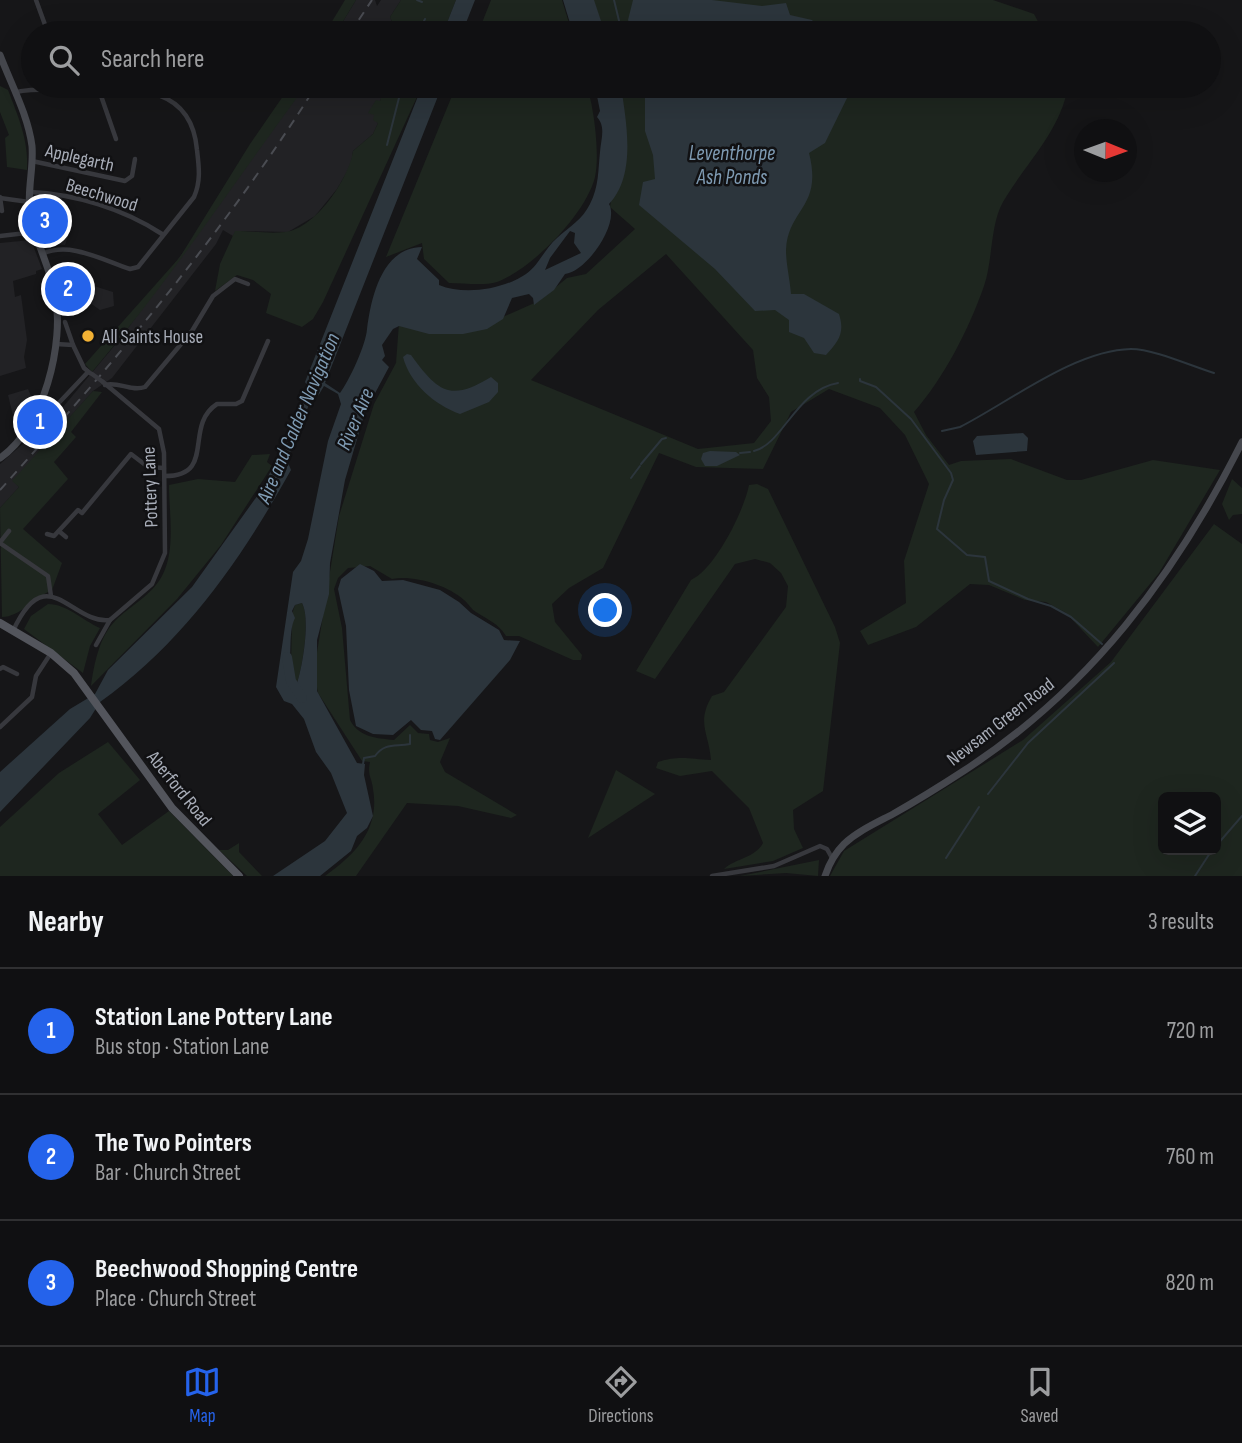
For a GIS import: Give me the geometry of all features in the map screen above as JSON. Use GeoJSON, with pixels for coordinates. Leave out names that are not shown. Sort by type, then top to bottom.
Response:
{"type":"FeatureCollection","features":[{"type":"Feature","properties":{"kind":"main road"},"geometry":{"type":"LineString","coordinates":[[0,623],[51,653]]}},
{"type":"Feature","properties":{"kind":"main road","name":"Aberford Road"},"geometry":{"type":"LineString","coordinates":[[51,653],[74,673],[172,808],[239,876]]}},
{"type":"Feature","properties":{"kind":"street"},"geometry":{"type":"LineString","coordinates":[[36,0],[44,21]]}},
{"type":"Feature","properties":{"kind":"street"},"geometry":{"type":"LineString","coordinates":[[0,55],[4,78],[15,92],[30,134],[32,161],[29,202],[35,232],[62,325],[88,372],[54,408],[38,408]]}},
{"type":"Feature","properties":{"kind":"street"},"geometry":{"type":"LineString","coordinates":[[15,92],[21,92]]}},
{"type":"Feature","properties":{"kind":"street"},"geometry":{"type":"LineString","coordinates":[[102,98],[116,139]]}},
{"type":"Feature","properties":{"kind":"street"},"geometry":{"type":"LineString","coordinates":[[42,254],[55,248],[68,247],[130,269],[138,267],[162,234],[182,214],[200,185],[196,136],[191,121],[183,111],[162,98]]}},
{"type":"Feature","properties":{"kind":"street","name":"Applegarth"},"geometry":{"type":"LineString","coordinates":[[32,161],[77,168],[122,181],[132,176],[135,159]]}},
{"type":"Feature","properties":{"kind":"street","name":"Beechwood"},"geometry":{"type":"LineString","coordinates":[[30,192],[69,196],[140,220],[162,234]]}},
{"type":"Feature","properties":{"kind":"street"},"geometry":{"type":"LineString","coordinates":[[2,211],[0,197],[29,202]]}},
{"type":"Feature","properties":{"kind":"street"},"geometry":{"type":"LineString","coordinates":[[0,236],[35,232]]}},
{"type":"Feature","properties":{"kind":"street"},"geometry":{"type":"LineString","coordinates":[[104,384],[134,390],[145,387],[192,331],[213,296],[235,279],[248,284]]}},
{"type":"Feature","properties":{"kind":"street"},"geometry":{"type":"LineString","coordinates":[[0,458],[15,447],[31,426],[62,325]]}},
{"type":"Feature","properties":{"kind":"street"},"geometry":{"type":"LineString","coordinates":[[164,476],[185,474],[191,469],[197,452],[197,438],[209,411],[217,404],[236,404],[242,401],[268,341]]}},
{"type":"Feature","properties":{"kind":"street"},"geometry":{"type":"LineString","coordinates":[[56,344],[73,345]]}},
{"type":"Feature","properties":{"kind":"street","name":"Pottery Lane"},"geometry":{"type":"LineString","coordinates":[[88,372],[159,429],[164,468],[165,553],[159,571],[152,584],[110,620],[96,645]]}},
{"type":"Feature","properties":{"kind":"street","name":"Newsam Green Road"},"geometry":{"type":"LineString","coordinates":[[832,859],[856,834],[983,758],[1034,719],[1084,673],[1151,597],[1188,543],[1242,442]]}},
{"type":"Feature","properties":{"kind":"street"},"geometry":{"type":"LineString","coordinates":[[47,534],[54,536],[78,510],[82,513],[131,454],[148,467],[164,468]]}},
{"type":"Feature","properties":{"kind":"street"},"geometry":{"type":"LineString","coordinates":[[9,531],[1,542],[48,576],[51,596]]}},
{"type":"Feature","properties":{"kind":"street"},"geometry":{"type":"LineString","coordinates":[[60,532],[66,537]]}},
{"type":"Feature","properties":{"kind":"street"},"geometry":{"type":"LineString","coordinates":[[13,631],[30,606],[51,596],[62,598],[90,618],[110,620]]}},
{"type":"Feature","properties":{"kind":"street"},"geometry":{"type":"LineString","coordinates":[[0,727],[32,697],[36,676],[51,653]]}},
{"type":"Feature","properties":{"kind":"street"},"geometry":{"type":"LineString","coordinates":[[0,669],[3,667],[17,674]]}},
{"type":"Feature","properties":{"kind":"street"},"geometry":{"type":"LineString","coordinates":[[712,876],[774,866],[820,846],[827,849],[832,859],[825,876]]}},
{"type":"Feature","properties":{"kind":"shaded area"},"geometry":{"type":"Polygon","coordinates":[[[345,0],[356,0],[343,21],[332,21],[345,0]]]}},
{"type":"Feature","properties":{"kind":"shaded area"},"geometry":{"type":"Polygon","coordinates":[[[356,0],[375,0],[377,6],[381,0],[401,0],[390,17],[392,21],[343,21],[356,0]]]}},
{"type":"Feature","properties":{"kind":"shaded area"},"geometry":{"type":"Polygon","coordinates":[[[401,0],[456,0],[448,21],[392,21],[390,17],[401,0]]]}},
{"type":"Feature","properties":{"kind":"shaded area"},"geometry":{"type":"Polygon","coordinates":[[[491,0],[562,0],[568,21],[483,21],[491,0]]]}},
{"type":"Feature","properties":{"kind":"shaded area"},"geometry":{"type":"Polygon","coordinates":[[[589,0],[993,0],[1034,14],[1038,21],[596,21],[589,0]]]}},
{"type":"Feature","properties":{"kind":"shaded area"},"geometry":{"type":"Polygon","coordinates":[[[0,86],[8,90],[19,119],[25,139],[27,170],[7,167],[5,138],[9,135],[0,112],[0,86]]]}},
{"type":"Feature","properties":{"kind":"shaded area"},"geometry":{"type":"Polygon","coordinates":[[[282,98],[297,98],[173,270],[92,372],[85,364],[180,257],[282,98]]]}},
{"type":"Feature","properties":{"kind":"shaded area"},"geometry":{"type":"Polygon","coordinates":[[[295,98],[381,98],[376,113],[378,123],[373,134],[353,151],[351,165],[337,189],[315,216],[288,232],[236,231],[233,236],[223,230],[216,244],[112,378],[93,391],[13,481],[19,487],[0,508],[0,464],[58,413],[120,339],[295,98]]]}},
{"type":"Feature","properties":{"kind":"shaded area"},"geometry":{"type":"Polygon","coordinates":[[[381,98],[416,98],[313,319],[302,327],[266,313],[271,294],[253,280],[237,275],[215,291],[220,264],[235,231],[279,233],[296,229],[308,222],[329,201],[345,175],[353,151],[373,134],[378,123],[373,120],[374,115],[368,113],[376,100],[380,101],[381,98]]]}},
{"type":"Feature","properties":{"kind":"shaded area"},"geometry":{"type":"Polygon","coordinates":[[[451,98],[590,98],[597,156],[590,192],[556,238],[526,265],[497,282],[449,283],[424,259],[422,243],[386,257],[451,98]]]}},
{"type":"Feature","properties":{"kind":"shaded area"},"geometry":{"type":"Polygon","coordinates":[[[616,98],[1065,98],[1050,132],[999,211],[984,286],[963,336],[945,369],[914,412],[926,435],[949,465],[961,461],[1011,459],[1067,480],[1081,480],[1153,460],[1220,470],[1159,573],[1098,647],[1066,613],[1046,602],[1025,600],[989,585],[970,584],[916,627],[868,645],[860,631],[906,603],[904,561],[929,484],[905,435],[880,408],[829,389],[791,412],[763,469],[696,467],[659,453],[603,568],[569,588],[552,604],[555,622],[582,655],[581,660],[573,660],[519,636],[506,636],[457,595],[440,586],[410,578],[392,579],[370,566],[348,568],[338,578],[334,589],[342,628],[350,720],[354,726],[368,736],[394,740],[410,725],[418,733],[429,734],[430,740],[438,742],[450,738],[440,762],[445,772],[517,815],[511,818],[458,806],[407,803],[356,876],[325,876],[356,849],[373,816],[370,762],[362,761],[318,693],[314,671],[339,516],[374,404],[396,363],[399,323],[476,324],[505,316],[539,301],[567,278],[586,274],[635,229],[610,207],[623,128],[616,98]],[[666,254],[598,310],[531,380],[698,449],[754,443],[771,421],[769,397],[757,378],[753,350],[666,254]]]}},
{"type":"Feature","properties":{"kind":"shaded area"},"geometry":{"type":"Polygon","coordinates":[[[62,198],[57,219],[72,224],[65,245],[46,243],[36,218],[34,199],[62,198]]]}},
{"type":"Feature","properties":{"kind":"shaded area"},"geometry":{"type":"Polygon","coordinates":[[[31,240],[42,269],[36,271],[36,274],[13,281],[15,297],[21,295],[27,340],[24,357],[26,368],[0,376],[0,243],[31,240]]]}},
{"type":"Feature","properties":{"kind":"shaded area"},"geometry":{"type":"Polygon","coordinates":[[[53,273],[113,292],[114,306],[100,310],[86,300],[69,309],[67,304],[63,305],[53,273]]]}},
{"type":"Feature","properties":{"kind":"shaded area"},"geometry":{"type":"Polygon","coordinates":[[[28,389],[34,403],[18,436],[8,395],[28,389]]]}},
{"type":"Feature","properties":{"kind":"shaded area"},"geometry":{"type":"Polygon","coordinates":[[[93,391],[102,392],[71,432],[76,437],[54,462],[68,479],[23,529],[62,563],[52,590],[15,614],[2,617],[0,508],[19,487],[12,481],[93,391]]]}},
{"type":"Feature","properties":{"kind":"shaded area"},"geometry":{"type":"Polygon","coordinates":[[[270,454],[267,462],[272,466],[221,545],[177,599],[91,686],[98,652],[109,628],[152,589],[166,566],[170,543],[169,485],[198,479],[235,482],[252,455],[270,454]]]}},
{"type":"Feature","properties":{"kind":"shaded area"},"geometry":{"type":"Polygon","coordinates":[[[1232,479],[1242,488],[1242,514],[1233,515],[1229,520],[1222,504],[1232,479]]]}},
{"type":"Feature","properties":{"kind":"shaded area"},"geometry":{"type":"Polygon","coordinates":[[[757,484],[768,489],[835,627],[840,643],[823,791],[793,810],[794,829],[803,848],[773,861],[724,869],[755,852],[763,843],[749,808],[712,771],[680,776],[656,768],[658,762],[672,759],[711,760],[704,721],[707,705],[712,696],[724,692],[786,607],[788,586],[781,573],[770,563],[755,559],[735,564],[655,679],[636,671],[691,580],[700,574],[719,552],[741,509],[749,485],[757,484]]]}},
{"type":"Feature","properties":{"kind":"shaded area"},"geometry":{"type":"Polygon","coordinates":[[[1214,524],[1242,544],[1242,876],[830,876],[844,851],[1023,740],[1111,662],[1214,524]]]}},
{"type":"Feature","properties":{"kind":"shaded area"},"geometry":{"type":"Polygon","coordinates":[[[302,603],[306,621],[305,646],[298,681],[295,689],[291,690],[286,676],[291,667],[292,614],[295,605],[302,603]]]}},
{"type":"Feature","properties":{"kind":"shaded area"},"geometry":{"type":"Polygon","coordinates":[[[48,604],[68,609],[100,628],[90,646],[83,673],[24,629],[31,616],[48,604]]]}},
{"type":"Feature","properties":{"kind":"shaded area"},"geometry":{"type":"Polygon","coordinates":[[[108,742],[140,780],[98,814],[122,845],[169,811],[233,876],[0,876],[0,827],[59,773],[108,742]]]}},
{"type":"Feature","properties":{"kind":"shaded area"},"geometry":{"type":"Polygon","coordinates":[[[616,770],[655,794],[588,838],[616,770]]]}},
{"type":"Feature","properties":{"kind":"shaded area"},"geometry":{"type":"Polygon","coordinates":[[[239,843],[239,852],[262,876],[247,876],[219,850],[228,850],[239,843]]]}},
{"type":"Feature","properties":{"kind":"shaded area"},"geometry":{"type":"Polygon","coordinates":[[[819,860],[818,876],[786,873],[740,876],[819,860]]]}},
{"type":"Feature","properties":{"kind":"water"},"geometry":{"type":"Polygon","coordinates":[[[456,0],[475,0],[467,21],[448,21],[456,0]]]}},
{"type":"Feature","properties":{"kind":"water"},"geometry":{"type":"Polygon","coordinates":[[[563,0],[594,0],[601,21],[569,21],[563,0]]]}},
{"type":"Feature","properties":{"kind":"water"},"geometry":{"type":"Polygon","coordinates":[[[633,0],[712,0],[762,6],[786,3],[790,15],[813,21],[629,21],[633,0]]]}},
{"type":"Feature","properties":{"kind":"water","name":"Aire and Calder Navigation"},"geometry":{"type":"Polygon","coordinates":[[[417,98],[437,98],[325,383],[340,393],[364,344],[375,290],[388,265],[408,250],[422,247],[417,259],[439,280],[439,285],[460,290],[496,287],[526,274],[553,242],[587,210],[598,178],[602,129],[597,117],[600,111],[597,98],[623,98],[627,131],[623,178],[618,192],[609,204],[610,223],[591,256],[582,265],[565,274],[554,290],[534,305],[529,294],[512,298],[503,319],[487,329],[463,334],[429,334],[399,326],[393,329],[382,345],[385,356],[382,360],[389,367],[365,412],[345,480],[330,563],[329,594],[317,640],[317,691],[357,763],[365,764],[364,775],[373,816],[367,828],[357,836],[351,851],[320,876],[273,876],[325,841],[347,813],[331,773],[316,752],[304,719],[292,704],[284,701],[276,687],[293,572],[301,561],[308,539],[328,441],[341,404],[338,394],[324,386],[318,396],[319,388],[314,392],[287,460],[291,470],[252,535],[209,596],[158,653],[100,702],[90,718],[0,812],[0,772],[70,709],[95,694],[108,670],[192,587],[260,492],[275,463],[281,459],[309,388],[305,382],[417,98]],[[570,231],[550,258],[545,270],[581,253],[574,243],[575,233],[570,231]],[[302,603],[295,605],[292,611],[295,618],[286,676],[291,689],[295,689],[303,659],[305,611],[302,603]]]}},
{"type":"Feature","properties":{"kind":"water","name":"Leventhorpe Ash Ponds"},"geometry":{"type":"Polygon","coordinates":[[[645,98],[847,98],[825,143],[809,153],[812,185],[792,225],[786,250],[791,294],[804,294],[839,314],[840,336],[826,355],[814,353],[804,338],[789,332],[789,320],[775,310],[755,311],[715,269],[639,205],[643,182],[655,179],[653,155],[645,131],[645,98]]]}},
{"type":"Feature","properties":{"kind":"water"},"geometry":{"type":"Polygon","coordinates":[[[411,355],[429,378],[446,389],[465,389],[491,377],[498,383],[498,392],[489,402],[460,414],[433,399],[418,385],[406,367],[403,357],[411,355]]]}},
{"type":"Feature","properties":{"kind":"water"},"geometry":{"type":"Polygon","coordinates":[[[1023,433],[1028,438],[1027,451],[976,455],[973,441],[977,436],[1023,433]]]}},
{"type":"Feature","properties":{"kind":"water"},"geometry":{"type":"Polygon","coordinates":[[[736,452],[740,455],[717,466],[705,466],[701,459],[703,453],[736,452]]]}},
{"type":"Feature","properties":{"kind":"water"},"geometry":{"type":"Polygon","coordinates":[[[360,564],[374,571],[382,581],[403,580],[440,590],[499,630],[504,640],[520,641],[510,660],[440,740],[435,739],[432,731],[421,730],[411,720],[393,735],[373,734],[356,726],[349,690],[346,626],[338,589],[341,579],[360,564]]]}},
{"type":"Feature","properties":{"kind":"waterway"},"geometry":{"type":"LineString","coordinates":[[417,0],[422,2]]}},
{"type":"Feature","properties":{"kind":"waterway"},"geometry":{"type":"LineString","coordinates":[[614,0],[619,21]]}},
{"type":"Feature","properties":{"kind":"waterway"},"geometry":{"type":"LineString","coordinates":[[387,145],[399,98]]}},
{"type":"Feature","properties":{"kind":"waterway"},"geometry":{"type":"LineString","coordinates":[[942,431],[960,427],[1065,368],[1110,352],[1131,349],[1150,352],[1214,373]]}},
{"type":"Feature","properties":{"kind":"waterway"},"geometry":{"type":"LineString","coordinates":[[860,379],[876,387],[911,419],[951,473],[953,480],[944,500],[937,529],[967,555],[985,557],[989,581],[1071,617],[1102,644]]}},
{"type":"Feature","properties":{"kind":"waterway"},"geometry":{"type":"LineString","coordinates":[[754,451],[773,438],[811,396],[838,383]]}},
{"type":"Feature","properties":{"kind":"waterway"},"geometry":{"type":"LineString","coordinates":[[641,464],[662,439],[666,438]]}},
{"type":"Feature","properties":{"kind":"waterway"},"geometry":{"type":"LineString","coordinates":[[740,453],[750,452]]}},
{"type":"Feature","properties":{"kind":"waterway"},"geometry":{"type":"LineString","coordinates":[[631,478],[640,466]]}},
{"type":"Feature","properties":{"kind":"waterway","name":"River Aire"},"geometry":{"type":"LineString","coordinates":[[287,657],[291,681],[302,698]]}},
{"type":"Feature","properties":{"kind":"waterway"},"geometry":{"type":"LineString","coordinates":[[988,794],[1028,743],[1114,663]]}},
{"type":"Feature","properties":{"kind":"waterway"},"geometry":{"type":"LineString","coordinates":[[363,764],[364,758],[375,756],[387,747],[410,744],[410,735]]}},
{"type":"Feature","properties":{"kind":"waterway"},"geometry":{"type":"LineString","coordinates":[[946,858],[979,807]]}},
{"type":"Feature","properties":{"kind":"waterway"},"geometry":{"type":"LineString","coordinates":[[1221,840],[1242,816]]}},
{"type":"Feature","properties":{"kind":"waterway"},"geometry":{"type":"LineString","coordinates":[[1195,876],[1209,855]]}},
{"type":"Feature","properties":{"kind":"railway"},"geometry":{"type":"LineString","coordinates":[[358,21],[372,0]]}},
{"type":"Feature","properties":{"kind":"railway"},"geometry":{"type":"LineString","coordinates":[[0,490],[85,394],[167,295],[244,192],[308,98]]}},
{"type":"Feature","properties":{"kind":"place","name":"Beechwood Shopping Centre"},"geometry":{"type":"Point","coordinates":[45,221]}},
{"type":"Feature","properties":{"kind":"place","name":"The Two Pointers"},"geometry":{"type":"Point","coordinates":[68,289]}},
{"type":"Feature","properties":{"kind":"place","name":"All Saints House"},"geometry":{"type":"Point","coordinates":[88,336]}},
{"type":"Feature","properties":{"kind":"place","name":"Station Lane Pottery Lane"},"geometry":{"type":"Point","coordinates":[40,422]}}]}
